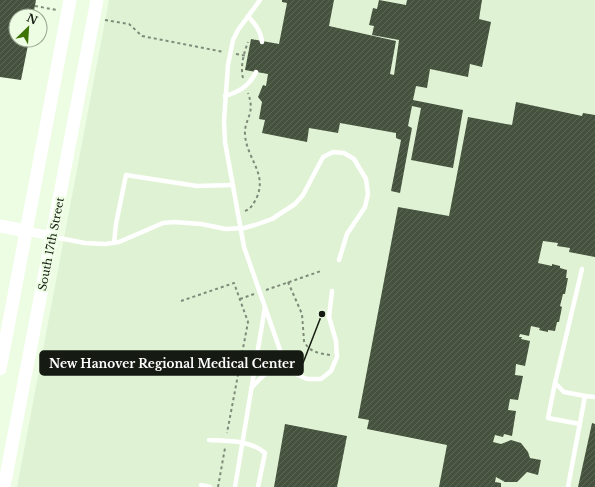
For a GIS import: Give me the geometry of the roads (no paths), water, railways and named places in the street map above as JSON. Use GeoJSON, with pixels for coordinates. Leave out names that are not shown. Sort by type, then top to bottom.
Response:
{"type":"FeatureCollection","features":[{"type":"Feature","properties":{"kind":"main road"},"geometry":{"type":"LineString","coordinates":[[0,369],[70,0]]}},
{"type":"Feature","properties":{"kind":"main road","name":"South 17th Street"},"geometry":{"type":"LineString","coordinates":[[4,487],[97,0]]}},
{"type":"Feature","properties":{"kind":"main road"},"geometry":{"type":"LineString","coordinates":[[0,226],[26,231]]}},
{"type":"Feature","properties":{"kind":"street"},"geometry":{"type":"LineString","coordinates":[[26,231],[52,236]]}},
{"type":"Feature","properties":{"kind":"lane"},"geometry":{"type":"LineString","coordinates":[[260,0],[233,40],[225,96],[225,142],[244,247],[287,370]]}},
{"type":"Feature","properties":{"kind":"lane"},"geometry":{"type":"LineString","coordinates":[[248,16],[256,25],[262,42]]}},
{"type":"Feature","properties":{"kind":"lane"},"geometry":{"type":"LineString","coordinates":[[225,96],[236,93],[246,87],[256,72]]}},
{"type":"Feature","properties":{"kind":"lane"},"geometry":{"type":"LineString","coordinates":[[52,236],[85,243],[114,243],[135,236],[163,223],[174,222],[201,224],[226,229],[241,228],[272,219],[295,204],[303,195],[323,157],[333,152],[344,153],[354,159],[366,178],[368,194],[365,207],[347,234],[339,260]]}},
{"type":"Feature","properties":{"kind":"lane"},"geometry":{"type":"LineString","coordinates":[[114,243],[116,224],[126,175],[197,186],[233,185]]}},
{"type":"Feature","properties":{"kind":"lane"},"geometry":{"type":"LineString","coordinates":[[580,424],[548,418],[554,383],[582,269]]}},
{"type":"Feature","properties":{"kind":"lane"},"geometry":{"type":"LineString","coordinates":[[252,387],[264,375],[271,371],[287,370],[307,379],[321,379],[331,371],[337,356],[336,341],[329,317],[332,291]]}},
{"type":"Feature","properties":{"kind":"lane"},"geometry":{"type":"LineString","coordinates":[[235,487],[265,307]]}},
{"type":"Feature","properties":{"kind":"lane"},"geometry":{"type":"LineString","coordinates":[[554,383],[564,392],[595,397]]}},
{"type":"Feature","properties":{"kind":"lane"},"geometry":{"type":"LineString","coordinates":[[568,487],[585,396]]}},
{"type":"Feature","properties":{"kind":"lane"},"geometry":{"type":"LineString","coordinates":[[209,440],[242,443],[255,446],[265,453],[258,487]]}},
{"type":"Feature","properties":{"kind":"lane"},"geometry":{"type":"LineString","coordinates":[[201,485],[210,487]]}},
{"type":"Feature","properties":{"kind":"place","name":"New Hanover Regional Medical Center"},"geometry":{"type":"Point","coordinates":[322,314]}}]}
